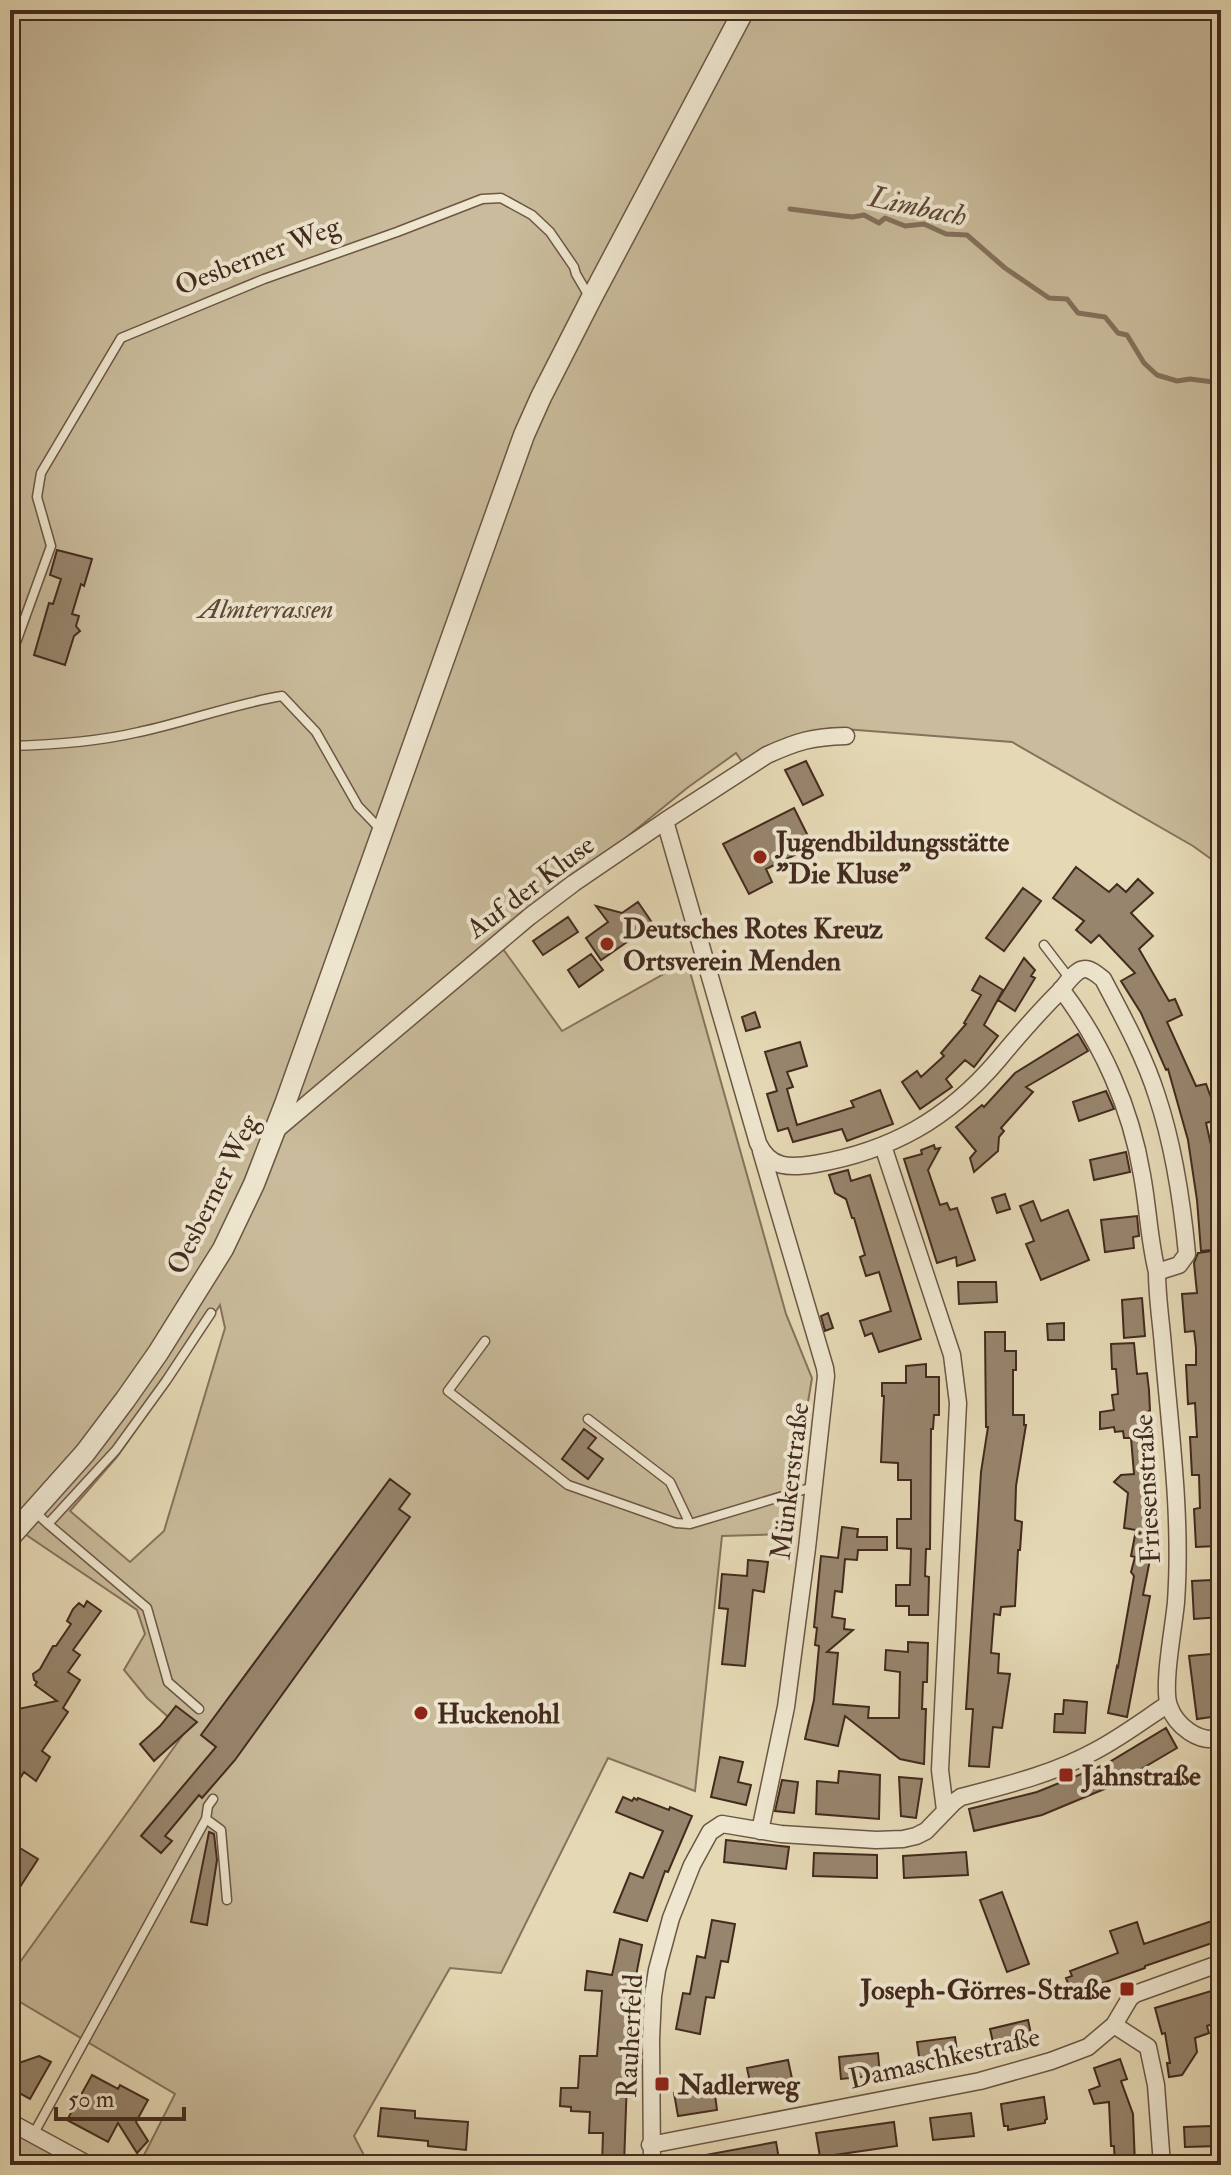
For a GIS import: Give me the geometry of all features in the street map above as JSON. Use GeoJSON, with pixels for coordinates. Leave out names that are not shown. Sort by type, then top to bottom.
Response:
{"type":"FeatureCollection","features":[{"type":"Feature","properties":{"kind":"street","name":"Oesberner Weg"},"geometry":{"type":"LineString","coordinates":[[10,1537],[41,1518],[125,1400],[223,1249],[275,1131],[524,435],[591,299],[744,10]]}},
{"type":"Feature","properties":{"kind":"street","name":"Auf der Kluse"},"geometry":{"type":"LineString","coordinates":[[275,1131],[497,942],[574,883],[767,755],[795,742],[816,737],[846,736]]}},
{"type":"Feature","properties":{"kind":"street","name":"Münkerstraße"},"geometry":{"type":"LineString","coordinates":[[665,821],[825,1368],[826,1393],[786,1707],[760,1831]]}},
{"type":"Feature","properties":{"kind":"street"},"geometry":{"type":"LineString","coordinates":[[760,1147],[773,1163],[793,1166],[833,1161],[883,1146],[929,1122],[953,1106],[976,1084],[1044,1006],[1085,968],[1103,979],[1143,1060],[1165,1125],[1181,1198],[1187,1254],[1179,1265],[1157,1272]]}},
{"type":"Feature","properties":{"kind":"street","name":"Friesenstraße"},"geometry":{"type":"LineString","coordinates":[[1070,980],[1082,1017],[1119,1090],[1142,1172],[1152,1255],[1157,1272],[1177,1535],[1176,1601],[1167,1678],[1168,1704]]}},
{"type":"Feature","properties":{"kind":"street"},"geometry":{"type":"LineString","coordinates":[[883,1146],[952,1355],[957,1389],[952,1567],[940,1770],[945,1810]]}},
{"type":"Feature","properties":{"kind":"street"},"geometry":{"type":"LineString","coordinates":[[760,1831],[842,1838],[903,1839],[916,1836],[926,1831],[961,1797],[1016,1783],[1095,1751],[1168,1704],[1179,1723],[1189,1732],[1202,1738],[1221,1738]]}},
{"type":"Feature","properties":{"kind":"street","name":"Rauherfeld"},"geometry":{"type":"LineString","coordinates":[[652,2165],[653,1996],[671,1918],[692,1865],[710,1832],[727,1825],[760,1831]]}},
{"type":"Feature","properties":{"kind":"street","name":"Damaschkestraße"},"geometry":{"type":"LineString","coordinates":[[650,2145],[1012,2073],[1088,2047],[1114,2025],[1135,1994],[1221,1963]]}},
{"type":"Feature","properties":{"kind":"street"},"geometry":{"type":"LineString","coordinates":[[1114,2025],[1148,2047],[1156,2085],[1162,2165]]}},
{"type":"Feature","properties":{"kind":"street"},"geometry":{"type":"LineString","coordinates":[[10,2122],[89,2165]]}},
{"type":"Feature","properties":{"kind":"lane","name":"Oesberner Weg"},"geometry":{"type":"LineString","coordinates":[[10,659],[51,546],[37,497],[41,473],[121,338],[264,279],[482,199],[501,198],[522,208],[550,232],[591,299]]}},
{"type":"Feature","properties":{"kind":"lane"},"geometry":{"type":"LineString","coordinates":[[10,746],[55,745],[138,733],[282,696],[316,732],[358,806],[382,831]]}},
{"type":"Feature","properties":{"kind":"lane"},"geometry":{"type":"LineString","coordinates":[[1044,945],[1070,980]]}},
{"type":"Feature","properties":{"kind":"lane"},"geometry":{"type":"LineString","coordinates":[[199,1709],[168,1682],[147,1608],[41,1518],[116,1450],[211,1313]]}},
{"type":"Feature","properties":{"kind":"lane"},"geometry":{"type":"LineString","coordinates":[[485,1341],[448,1391],[568,1485],[676,1523],[690,1524],[814,1487]]}},
{"type":"Feature","properties":{"kind":"lane"},"geometry":{"type":"LineString","coordinates":[[588,1419],[670,1482],[690,1524]]}},
{"type":"Feature","properties":{"kind":"lane"},"geometry":{"type":"LineString","coordinates":[[33,2135],[206,1819],[208,1806],[213,1799]]}},
{"type":"Feature","properties":{"kind":"lane"},"geometry":{"type":"LineString","coordinates":[[206,1819],[221,1830],[227,1900]]}},
{"type":"Feature","properties":{"kind":"green space","name":"Almterrassen"},"geometry":{"type":"Polygon","coordinates":[[[10,10],[1221,10],[1221,866],[1193,846],[1012,742],[831,728],[793,737],[743,763],[736,753],[687,788],[498,942],[562,1031],[687,961],[786,1314],[812,1378],[786,1534],[722,1536],[695,1791],[608,1758],[501,1973],[450,1968],[354,2136],[369,2165],[139,2165],[175,2094],[10,1996],[10,1976],[185,1732],[147,1698],[124,1670],[145,1634],[137,1610],[10,1521],[10,10]],[[220,1305],[117,1457],[70,1511],[130,1562],[164,1531],[225,1328],[220,1305]]]}},
{"type":"Feature","properties":{"kind":"green space"},"geometry":{"type":"Polygon","coordinates":[[[10,2122],[89,2165],[10,2165],[10,2122]]]}},
{"type":"Feature","properties":{"kind":"building"},"geometry":{"type":"Polygon","coordinates":[[[57,550],[92,559],[72,614],[79,616],[76,626],[80,631],[74,636],[65,665],[34,655],[49,603],[53,604],[61,579],[50,575],[57,550]]]}},
{"type":"Feature","properties":{"kind":"building"},"geometry":{"type":"Polygon","coordinates":[[[806,761],[823,795],[803,805],[785,770],[806,761]]]}},
{"type":"Feature","properties":{"kind":"building","name":"Jugendbildungsstätte \"Die Kluse\""},"geometry":{"type":"Polygon","coordinates":[[[794,808],[813,846],[766,869],[772,882],[749,894],[723,844],[794,808]]]}},
{"type":"Feature","properties":{"kind":"building"},"geometry":{"type":"Polygon","coordinates":[[[1076,867],[1109,892],[1117,884],[1126,892],[1138,879],[1153,893],[1131,913],[1153,936],[1139,949],[1169,1001],[1175,999],[1182,1015],[1167,1022],[1196,1086],[1206,1084],[1219,1119],[1206,1123],[1215,1186],[1219,1185],[1221,1249],[1201,1251],[1188,1140],[1168,1069],[1141,1013],[1121,981],[1135,973],[1099,935],[1091,943],[1076,930],[1084,921],[1053,898],[1076,867]]]}},
{"type":"Feature","properties":{"kind":"building"},"geometry":{"type":"Polygon","coordinates":[[[1023,888],[1041,901],[1004,951],[986,938],[1023,888]]]}},
{"type":"Feature","properties":{"kind":"building","name":"Deutsches Rotes Kreuz Ortsverein Menden"},"geometry":{"type":"Polygon","coordinates":[[[638,902],[653,924],[601,960],[586,938],[608,922],[596,906],[622,913],[638,902]]]}},
{"type":"Feature","properties":{"kind":"building"},"geometry":{"type":"Polygon","coordinates":[[[568,917],[578,932],[543,955],[533,941],[568,917]]]}},
{"type":"Feature","properties":{"kind":"building"},"geometry":{"type":"Polygon","coordinates":[[[591,954],[603,970],[579,987],[568,970],[591,954]]]}},
{"type":"Feature","properties":{"kind":"building"},"geometry":{"type":"Polygon","coordinates":[[[1024,958],[1035,970],[1031,976],[1035,978],[1015,1011],[998,1000],[1024,958]]]}},
{"type":"Feature","properties":{"kind":"building"},"geometry":{"type":"Polygon","coordinates":[[[980,976],[1003,990],[984,1025],[998,1036],[974,1067],[965,1060],[946,1079],[952,1087],[920,1109],[902,1082],[917,1071],[921,1077],[944,1056],[941,1053],[966,1024],[981,995],[972,990],[980,976]]]}},
{"type":"Feature","properties":{"kind":"building"},"geometry":{"type":"Polygon","coordinates":[[[755,1012],[760,1027],[746,1031],[742,1017],[755,1012]]]}},
{"type":"Feature","properties":{"kind":"building"},"geometry":{"type":"Polygon","coordinates":[[[1078,1034],[1088,1051],[1026,1087],[1033,1092],[1001,1128],[1004,1131],[999,1137],[998,1151],[974,1172],[970,1158],[976,1151],[956,1127],[982,1105],[984,1107],[1015,1073],[1078,1034]]]}},
{"type":"Feature","properties":{"kind":"building"},"geometry":{"type":"Polygon","coordinates":[[[800,1042],[807,1066],[787,1072],[793,1087],[787,1089],[797,1125],[854,1107],[851,1101],[880,1090],[893,1124],[847,1141],[842,1129],[793,1142],[788,1128],[778,1131],[767,1094],[777,1091],[765,1052],[800,1042]]]}},
{"type":"Feature","properties":{"kind":"building"},"geometry":{"type":"Polygon","coordinates":[[[1106,1091],[1114,1109],[1079,1121],[1073,1102],[1106,1091]]]}},
{"type":"Feature","properties":{"kind":"building"},"geometry":{"type":"Polygon","coordinates":[[[934,1145],[935,1149],[940,1148],[928,1170],[940,1205],[947,1203],[950,1210],[957,1208],[975,1260],[957,1266],[956,1257],[937,1263],[904,1159],[922,1154],[921,1150],[934,1145]]]}},
{"type":"Feature","properties":{"kind":"building"},"geometry":{"type":"Polygon","coordinates":[[[1126,1152],[1130,1172],[1094,1180],[1090,1160],[1126,1152]]]}},
{"type":"Feature","properties":{"kind":"building"},"geometry":{"type":"Polygon","coordinates":[[[848,1170],[851,1181],[870,1175],[921,1339],[879,1352],[872,1333],[865,1336],[860,1321],[891,1311],[879,1272],[866,1276],[860,1257],[865,1255],[854,1218],[846,1199],[835,1193],[829,1175],[848,1170]]]}},
{"type":"Feature","properties":{"kind":"building"},"geometry":{"type":"Polygon","coordinates":[[[1005,1194],[1010,1209],[997,1213],[992,1198],[1005,1194]]]}},
{"type":"Feature","properties":{"kind":"building"},"geometry":{"type":"Polygon","coordinates":[[[1033,1201],[1041,1221],[1068,1210],[1089,1260],[1041,1280],[1026,1244],[1034,1241],[1020,1206],[1033,1201]]]}},
{"type":"Feature","properties":{"kind":"building"},"geometry":{"type":"Polygon","coordinates":[[[1137,1216],[1139,1236],[1133,1237],[1134,1248],[1105,1252],[1101,1220],[1137,1216]]]}},
{"type":"Feature","properties":{"kind":"building"},"geometry":{"type":"Polygon","coordinates":[[[1212,1251],[1214,1364],[1221,1364],[1221,1383],[1218,1383],[1220,1402],[1212,1402],[1214,1436],[1221,1435],[1221,1473],[1218,1473],[1221,1526],[1215,1527],[1216,1546],[1196,1547],[1194,1509],[1200,1508],[1199,1475],[1192,1475],[1190,1437],[1197,1437],[1195,1403],[1188,1404],[1186,1365],[1196,1365],[1196,1348],[1194,1331],[1185,1332],[1182,1294],[1197,1293],[1194,1263],[1198,1253],[1212,1251]]]}},
{"type":"Feature","properties":{"kind":"building"},"geometry":{"type":"Polygon","coordinates":[[[958,1282],[996,1282],[997,1302],[959,1304],[958,1282]]]}},
{"type":"Feature","properties":{"kind":"building"},"geometry":{"type":"Polygon","coordinates":[[[1142,1298],[1145,1336],[1124,1338],[1122,1300],[1142,1298]]]}},
{"type":"Feature","properties":{"kind":"building"},"geometry":{"type":"Polygon","coordinates":[[[828,1313],[833,1328],[825,1331],[821,1316],[828,1313]]]}},
{"type":"Feature","properties":{"kind":"building"},"geometry":{"type":"Polygon","coordinates":[[[1064,1323],[1064,1340],[1048,1340],[1047,1324],[1064,1323]]]}},
{"type":"Feature","properties":{"kind":"building"},"geometry":{"type":"Polygon","coordinates":[[[985,1332],[1005,1332],[1005,1351],[1016,1351],[1013,1415],[1024,1415],[1026,1425],[1016,1486],[1015,1520],[1022,1522],[1015,1606],[1001,1607],[1000,1615],[994,1614],[991,1653],[999,1654],[998,1673],[1010,1674],[1002,1728],[993,1727],[989,1767],[969,1766],[973,1709],[966,1709],[981,1472],[988,1427],[985,1332]]]}},
{"type":"Feature","properties":{"kind":"building"},"geometry":{"type":"Polygon","coordinates":[[[1134,1343],[1137,1374],[1147,1373],[1149,1390],[1155,1485],[1145,1486],[1146,1511],[1159,1514],[1143,1595],[1150,1596],[1127,1717],[1108,1713],[1134,1576],[1131,1572],[1135,1557],[1131,1556],[1136,1530],[1124,1528],[1128,1493],[1114,1482],[1121,1475],[1134,1474],[1131,1438],[1124,1438],[1123,1431],[1115,1432],[1114,1427],[1100,1429],[1100,1412],[1114,1410],[1112,1395],[1118,1394],[1116,1369],[1112,1369],[1111,1344],[1134,1343]]]}},
{"type":"Feature","properties":{"kind":"building"},"geometry":{"type":"Polygon","coordinates":[[[926,1364],[926,1377],[939,1377],[939,1415],[934,1415],[931,1429],[930,1549],[926,1549],[925,1576],[929,1577],[928,1615],[909,1615],[909,1606],[896,1606],[896,1585],[910,1585],[911,1549],[897,1548],[897,1519],[911,1519],[911,1480],[898,1480],[898,1463],[881,1462],[882,1383],[906,1383],[906,1366],[926,1364]]]}},
{"type":"Feature","properties":{"kind":"building"},"geometry":{"type":"Polygon","coordinates":[[[584,1429],[596,1438],[588,1448],[603,1459],[588,1479],[562,1459],[584,1429]]]}},
{"type":"Feature","properties":{"kind":"building"},"geometry":{"type":"Polygon","coordinates":[[[390,1479],[410,1494],[399,1509],[410,1517],[235,1760],[202,1798],[199,1795],[165,1836],[172,1841],[161,1853],[141,1836],[216,1747],[201,1735],[390,1479]]]}},
{"type":"Feature","properties":{"kind":"building"},"geometry":{"type":"Polygon","coordinates":[[[842,1527],[858,1529],[857,1537],[887,1537],[887,1550],[858,1550],[857,1560],[845,1559],[842,1592],[835,1591],[832,1617],[845,1619],[844,1629],[853,1630],[827,1652],[838,1653],[833,1704],[869,1707],[868,1718],[899,1718],[900,1672],[885,1670],[886,1650],[908,1652],[908,1642],[928,1643],[927,1682],[923,1682],[922,1709],[926,1709],[924,1764],[900,1759],[845,1716],[838,1746],[805,1739],[814,1700],[819,1646],[815,1645],[817,1628],[814,1627],[821,1556],[838,1558],[842,1527]]]}},
{"type":"Feature","properties":{"kind":"building"},"geometry":{"type":"Polygon","coordinates":[[[748,1560],[768,1562],[764,1592],[753,1590],[745,1666],[722,1664],[728,1609],[719,1608],[722,1574],[747,1576],[748,1560]]]}},
{"type":"Feature","properties":{"kind":"building"},"geometry":{"type":"Polygon","coordinates":[[[1212,1580],[1213,1599],[1221,1598],[1221,1617],[1194,1619],[1192,1581],[1212,1580]]]}},
{"type":"Feature","properties":{"kind":"building"},"geometry":{"type":"Polygon","coordinates":[[[87,1601],[101,1611],[73,1650],[80,1655],[68,1672],[80,1680],[63,1708],[68,1712],[42,1751],[50,1757],[36,1781],[24,1772],[10,1794],[10,1728],[20,1735],[18,1709],[57,1701],[35,1685],[37,1682],[33,1674],[40,1669],[71,1624],[67,1621],[73,1609],[79,1603],[84,1607],[87,1601]]]}},
{"type":"Feature","properties":{"kind":"building"},"geometry":{"type":"Polygon","coordinates":[[[1211,1654],[1219,1716],[1197,1719],[1189,1656],[1211,1654]]]}},
{"type":"Feature","properties":{"kind":"building"},"geometry":{"type":"Polygon","coordinates":[[[1064,1700],[1087,1702],[1085,1733],[1054,1732],[1055,1714],[1063,1714],[1064,1700]]]}},
{"type":"Feature","properties":{"kind":"building"},"geometry":{"type":"Polygon","coordinates":[[[176,1706],[197,1722],[154,1761],[140,1744],[176,1706]]]}},
{"type":"Feature","properties":{"kind":"building"},"geometry":{"type":"Polygon","coordinates":[[[1166,1728],[1177,1748],[1114,1785],[1042,1815],[974,1831],[969,1809],[1037,1792],[1106,1764],[1166,1728]]]}},
{"type":"Feature","properties":{"kind":"building"},"geometry":{"type":"Polygon","coordinates":[[[720,1757],[743,1762],[738,1782],[751,1785],[746,1805],[711,1797],[720,1757]]]}},
{"type":"Feature","properties":{"kind":"building"},"geometry":{"type":"Polygon","coordinates":[[[839,1771],[880,1775],[879,1819],[816,1814],[817,1781],[838,1783],[839,1771]]]}},
{"type":"Feature","properties":{"kind":"building"},"geometry":{"type":"Polygon","coordinates":[[[899,1777],[922,1779],[916,1818],[901,1816],[899,1777]]]}},
{"type":"Feature","properties":{"kind":"building"},"geometry":{"type":"Polygon","coordinates":[[[782,1780],[798,1782],[794,1813],[775,1811],[782,1780]]]}},
{"type":"Feature","properties":{"kind":"building"},"geometry":{"type":"Polygon","coordinates":[[[623,1797],[632,1801],[638,1798],[692,1816],[668,1872],[665,1871],[647,1921],[614,1912],[630,1873],[643,1878],[663,1831],[616,1812],[623,1797]]]}},
{"type":"Feature","properties":{"kind":"building"},"geometry":{"type":"Polygon","coordinates":[[[209,1832],[214,1834],[217,1860],[207,1925],[191,1922],[209,1832]]]}},
{"type":"Feature","properties":{"kind":"building"},"geometry":{"type":"Polygon","coordinates":[[[726,1840],[789,1847],[786,1869],[724,1862],[726,1840]]]}},
{"type":"Feature","properties":{"kind":"building"},"geometry":{"type":"Polygon","coordinates":[[[10,1842],[38,1859],[20,1887],[10,1882],[10,1842]]]}},
{"type":"Feature","properties":{"kind":"building"},"geometry":{"type":"Polygon","coordinates":[[[966,1852],[968,1875],[904,1878],[903,1856],[966,1852]]]}},
{"type":"Feature","properties":{"kind":"building"},"geometry":{"type":"Polygon","coordinates":[[[814,1853],[877,1855],[877,1878],[813,1876],[814,1853]]]}},
{"type":"Feature","properties":{"kind":"building"},"geometry":{"type":"Polygon","coordinates":[[[1002,1892],[1029,1964],[1007,1972],[980,1900],[1002,1892]]]}},
{"type":"Feature","properties":{"kind":"building"},"geometry":{"type":"Polygon","coordinates":[[[1221,1918],[1221,1940],[1145,1966],[1073,1997],[1066,1978],[1072,1976],[1070,1971],[1118,1953],[1110,1931],[1137,1922],[1144,1944],[1221,1918]]]}},
{"type":"Feature","properties":{"kind":"building"},"geometry":{"type":"Polygon","coordinates":[[[712,1920],[735,1924],[728,1962],[721,1961],[714,1998],[706,1997],[700,2034],[676,2029],[683,1993],[690,1994],[697,1956],[705,1958],[712,1920]]]}},
{"type":"Feature","properties":{"kind":"building"},"geometry":{"type":"Polygon","coordinates":[[[620,1939],[642,1945],[634,1986],[631,2050],[628,2050],[624,2165],[602,2165],[603,2133],[589,2133],[590,2112],[571,2111],[571,2107],[560,2106],[561,2088],[578,2088],[580,2056],[597,2056],[602,1991],[585,1990],[587,1971],[612,1975],[620,1939]]]}},
{"type":"Feature","properties":{"kind":"building"},"geometry":{"type":"Polygon","coordinates":[[[1221,1988],[1221,2021],[1207,2026],[1209,2033],[1195,2038],[1197,2052],[1182,2075],[1169,2077],[1165,2033],[1162,2034],[1155,2008],[1221,1988]]]}},
{"type":"Feature","properties":{"kind":"building"},"geometry":{"type":"Polygon","coordinates":[[[1028,2020],[1033,2043],[995,2051],[990,2029],[1028,2020]]]}},
{"type":"Feature","properties":{"kind":"building"},"geometry":{"type":"Polygon","coordinates":[[[955,2037],[958,2058],[920,2063],[917,2042],[955,2037]]]}},
{"type":"Feature","properties":{"kind":"building"},"geometry":{"type":"Polygon","coordinates":[[[878,2053],[880,2075],[841,2079],[839,2057],[878,2053]]]}},
{"type":"Feature","properties":{"kind":"building"},"geometry":{"type":"Polygon","coordinates":[[[39,2056],[51,2062],[30,2099],[10,2088],[10,2066],[39,2056]]]}},
{"type":"Feature","properties":{"kind":"building"},"geometry":{"type":"Polygon","coordinates":[[[1120,2059],[1127,2079],[1121,2081],[1133,2114],[1135,2165],[1115,2165],[1109,2102],[1094,2104],[1089,2090],[1100,2086],[1094,2068],[1120,2059]]]}},
{"type":"Feature","properties":{"kind":"building"},"geometry":{"type":"Polygon","coordinates":[[[788,2060],[793,2083],[752,2091],[747,2068],[788,2060]]]}},
{"type":"Feature","properties":{"kind":"building"},"geometry":{"type":"Polygon","coordinates":[[[92,2075],[148,2100],[136,2122],[148,2141],[137,2153],[118,2123],[108,2142],[67,2120],[92,2075]]]}},
{"type":"Feature","properties":{"kind":"building"},"geometry":{"type":"Polygon","coordinates":[[[714,2087],[717,2110],[678,2116],[674,2093],[714,2087]]]}},
{"type":"Feature","properties":{"kind":"building"},"geometry":{"type":"Polygon","coordinates":[[[1044,2097],[1045,2123],[1008,2130],[1008,2126],[1004,2126],[1001,2104],[1044,2097]]]}},
{"type":"Feature","properties":{"kind":"building"},"geometry":{"type":"Polygon","coordinates":[[[381,2108],[415,2111],[415,2118],[468,2122],[466,2150],[428,2146],[428,2141],[378,2136],[381,2108]]]}},
{"type":"Feature","properties":{"kind":"building"},"geometry":{"type":"Polygon","coordinates":[[[971,2113],[974,2136],[933,2140],[930,2118],[971,2113]]]}},
{"type":"Feature","properties":{"kind":"building"},"geometry":{"type":"Polygon","coordinates":[[[894,2122],[897,2146],[820,2157],[816,2133],[894,2122]]]}},
{"type":"Feature","properties":{"kind":"building"},"geometry":{"type":"Polygon","coordinates":[[[1211,2126],[1212,2132],[1219,2132],[1220,2146],[1185,2147],[1184,2127],[1211,2126]]]}},
{"type":"Feature","properties":{"kind":"building"},"geometry":{"type":"Polygon","coordinates":[[[776,2142],[780,2165],[689,2165],[689,2158],[776,2142]]]}},
{"type":"Feature","properties":{"kind":"waterway","name":"Limbach"},"geometry":{"type":"LineString","coordinates":[[790,209],[852,217],[864,215],[879,223],[885,218],[905,226],[924,224],[946,234],[967,235],[1005,268],[1049,298],[1067,299],[1078,313],[1105,317],[1118,333],[1127,335],[1144,363],[1157,375],[1177,381],[1190,379],[1221,383]]}},
{"type":"Feature","properties":{"kind":"place","name":"Jugendbildungsstätte \"Die Kluse\""},"geometry":{"type":"Point","coordinates":[760,857]}},
{"type":"Feature","properties":{"kind":"place","name":"Deutsches Rotes Kreuz Ortsverein Menden"},"geometry":{"type":"Point","coordinates":[607,944]}},
{"type":"Feature","properties":{"kind":"place","name":"Huckenohl"},"geometry":{"type":"Point","coordinates":[421,1713]}},
{"type":"Feature","properties":{"kind":"place","name":"Jahnstraße"},"geometry":{"type":"Point","coordinates":[1066,1775]}},
{"type":"Feature","properties":{"kind":"place","name":"Joseph-Görres-Straße"},"geometry":{"type":"Point","coordinates":[1127,1989]}},
{"type":"Feature","properties":{"kind":"place","name":"Nadlerweg"},"geometry":{"type":"Point","coordinates":[662,2084]}}]}
